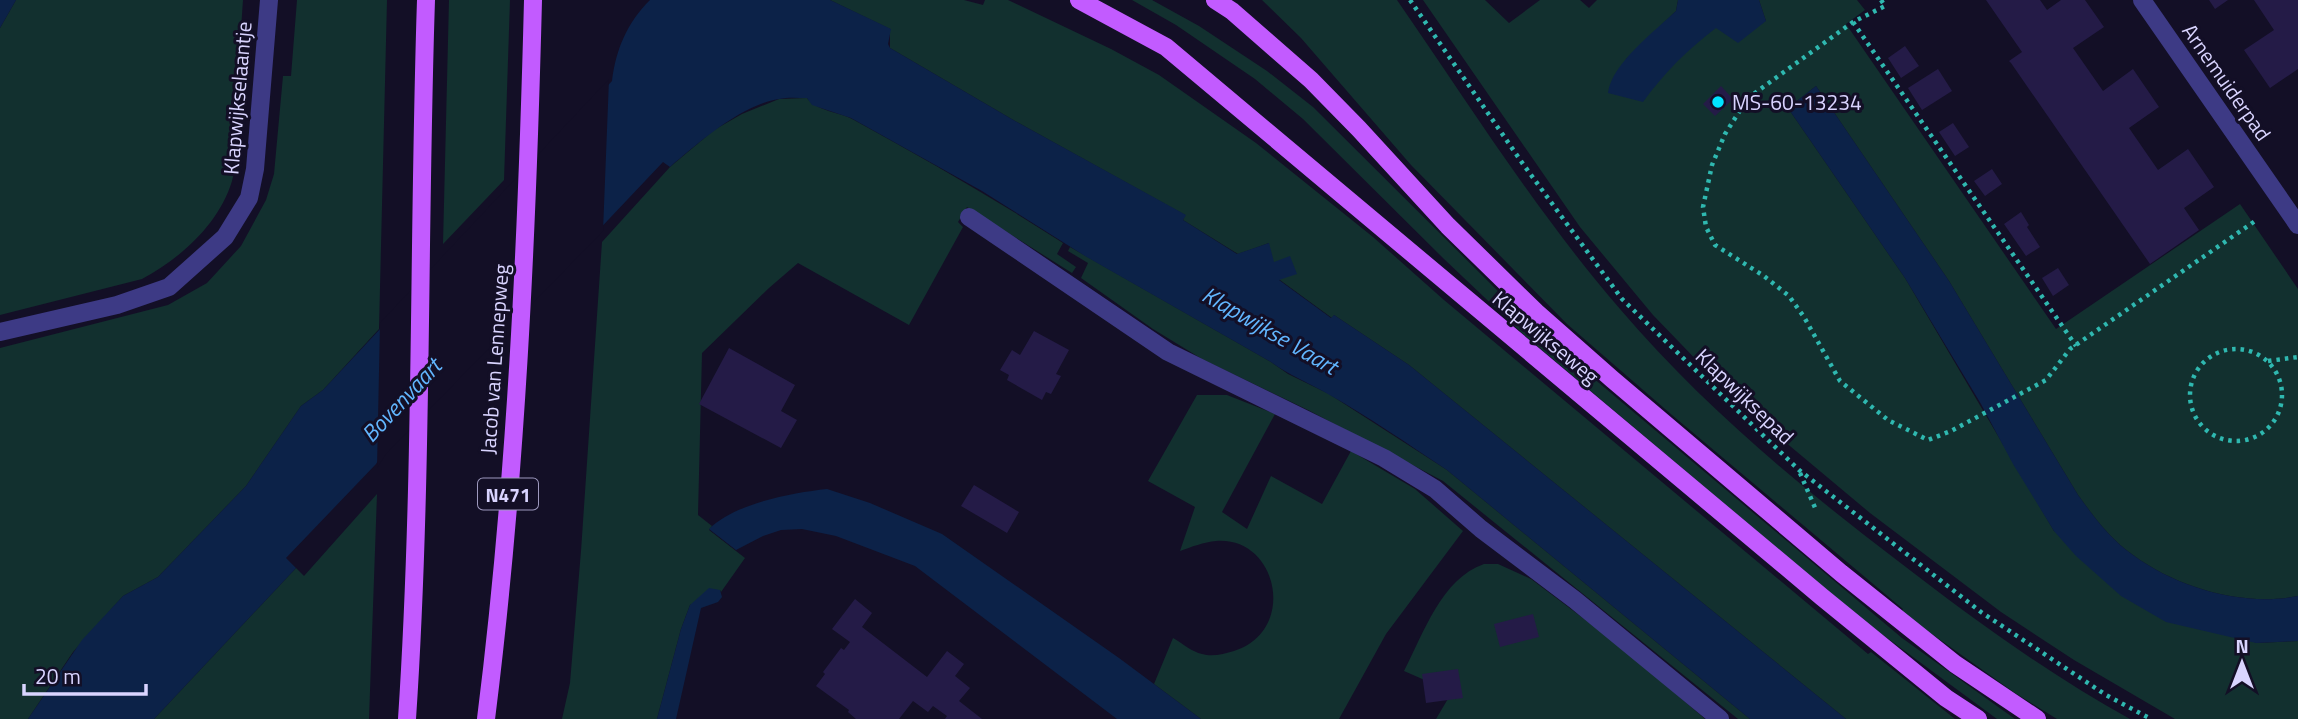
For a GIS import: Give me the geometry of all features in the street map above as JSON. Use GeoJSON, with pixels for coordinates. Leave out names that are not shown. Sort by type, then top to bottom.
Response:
{"type":"FeatureCollection","features":[{"type":"Feature","properties":{"kind":"main road"},"geometry":{"type":"LineString","coordinates":[[407,719],[413,628],[419,431],[426,0]]}},
{"type":"Feature","properties":{"kind":"main road","name":"Jacob van Lennepweg"},"geometry":{"type":"LineString","coordinates":[[486,719],[504,540],[520,326],[533,0]]}},
{"type":"Feature","properties":{"kind":"main road","name":"Klapwijkseweg"},"geometry":{"type":"LineString","coordinates":[[1079,0],[1166,47],[1822,597],[1947,698],[1978,719]]}},
{"type":"Feature","properties":{"kind":"main road","name":"Klapwijkseweg"},"geometry":{"type":"LineString","coordinates":[[1215,0],[1232,11],[1311,80],[1458,236],[1535,312],[1602,371],[1841,573],[1955,664],[2037,719]]}},
{"type":"Feature","properties":{"kind":"street","name":"Klapwijkselaantje"},"geometry":{"type":"LineString","coordinates":[[0,332],[117,305],[169,287],[225,237],[249,198],[255,169],[269,0]]}},
{"type":"Feature","properties":{"kind":"street","name":"Arnemuiderpad"},"geometry":{"type":"LineString","coordinates":[[2142,0],[2298,225]]}},
{"type":"Feature","properties":{"kind":"street"},"geometry":{"type":"LineString","coordinates":[[969,217],[1168,352],[1384,458],[1435,489],[1481,529],[1575,600],[1720,719]]}},
{"type":"Feature","properties":{"kind":"path","name":"Klapwijksepad"},"geometry":{"type":"LineString","coordinates":[[1410,0],[1523,164],[1632,309],[1799,470],[1981,612],[2106,695],[2151,719]]}},
{"type":"Feature","properties":{"kind":"path"},"geometry":{"type":"LineString","coordinates":[[1881,0],[1885,6],[1853,22],[1748,98],[1725,134],[1712,165],[1703,207],[1706,227],[1715,246],[1764,276],[1789,296],[1840,381],[1888,420],[1928,440],[1951,431],[2042,383],[2070,349],[2282,202]]}},
{"type":"Feature","properties":{"kind":"path"},"geometry":{"type":"LineString","coordinates":[[1853,22],[2076,346]]}},
{"type":"Feature","properties":{"kind":"path"},"geometry":{"type":"LineString","coordinates":[[2267,361],[2280,379],[2282,394],[2280,409],[2273,423],[2262,433],[2241,441],[2225,440],[2205,429],[2192,411],[2190,396],[2192,381],[2204,361],[2231,349],[2254,352],[2267,361],[2298,357]]}},
{"type":"Feature","properties":{"kind":"green space"},"geometry":{"type":"Polygon","coordinates":[[[16,0],[243,0],[238,72],[244,73],[239,141],[232,181],[218,211],[197,238],[171,261],[142,279],[0,315],[0,28],[16,0]]]}},
{"type":"Feature","properties":{"kind":"green space"},"geometry":{"type":"Polygon","coordinates":[[[297,0],[387,0],[379,329],[323,390],[301,406],[246,486],[158,577],[123,596],[73,652],[28,719],[0,719],[0,348],[168,305],[207,283],[241,246],[266,200],[274,174],[283,76],[291,76],[297,0]]]}},
{"type":"Feature","properties":{"kind":"green space"},"geometry":{"type":"Polygon","coordinates":[[[449,0],[510,0],[504,180],[443,244],[449,0]]]}},
{"type":"Feature","properties":{"kind":"green space"},"geometry":{"type":"Polygon","coordinates":[[[830,0],[964,0],[983,5],[985,0],[1008,0],[1159,75],[1256,143],[1373,237],[1444,300],[1868,654],[1871,652],[1955,719],[1846,719],[1409,365],[1334,315],[1332,318],[1262,267],[1269,243],[1238,254],[1183,220],[1185,215],[890,48],[890,29],[830,0]]]}},
{"type":"Feature","properties":{"kind":"green space"},"geometry":{"type":"Polygon","coordinates":[[[1132,0],[1152,0],[1199,26],[1267,71],[1313,107],[1520,313],[1586,372],[1902,638],[2015,719],[1997,719],[1860,618],[1522,333],[1303,119],[1255,79],[1176,25],[1132,0]]]}},
{"type":"Feature","properties":{"kind":"green space"},"geometry":{"type":"Polygon","coordinates":[[[1262,0],[1397,0],[1560,235],[1620,309],[1684,378],[1788,473],[1926,582],[2040,664],[2130,719],[2057,719],[2015,693],[1901,612],[1903,609],[1567,324],[1411,165],[1301,38],[1262,0]]]}},
{"type":"Feature","properties":{"kind":"green space"},"geometry":{"type":"Polygon","coordinates":[[[1423,0],[1485,0],[1509,23],[1540,0],[1580,0],[1589,8],[1597,0],[1678,0],[1676,11],[1626,59],[1643,101],[1664,73],[1716,27],[1766,21],[1759,0],[1857,0],[1865,10],[1846,24],[2056,329],[2240,204],[2298,289],[2298,596],[2277,599],[2233,597],[2190,585],[2151,567],[2110,535],[2078,495],[1949,281],[1816,86],[1788,108],[1905,278],[2054,531],[2256,643],[2298,641],[2298,719],[2175,719],[2074,660],[2001,612],[1870,513],[1735,400],[1653,315],[1580,227],[1423,0]]]}},
{"type":"Feature","properties":{"kind":"green space"},"geometry":{"type":"Polygon","coordinates":[[[807,98],[822,109],[848,117],[881,135],[1063,243],[1057,254],[1076,267],[1072,273],[967,207],[958,222],[963,227],[909,325],[798,263],[769,288],[702,353],[698,515],[712,526],[709,530],[745,558],[721,592],[720,590],[690,605],[657,719],[562,719],[570,683],[602,242],[670,167],[714,130],[742,114],[779,99],[807,98]]]}},
{"type":"Feature","properties":{"kind":"green space"},"geometry":{"type":"Polygon","coordinates":[[[1070,247],[1288,374],[1329,394],[1447,470],[1750,719],[1738,719],[1443,481],[1308,410],[1202,359],[1153,329],[1081,278],[1088,263],[1068,251],[1070,247]]]}},
{"type":"Feature","properties":{"kind":"green space"},"geometry":{"type":"Polygon","coordinates":[[[1197,395],[1227,395],[1275,414],[1222,512],[1247,529],[1271,476],[1322,504],[1351,451],[1415,489],[1463,531],[1386,634],[1339,719],[1201,719],[1154,684],[1173,638],[1206,655],[1234,651],[1254,640],[1267,625],[1273,606],[1272,587],[1266,568],[1254,553],[1237,543],[1216,541],[1180,551],[1195,507],[1148,481],[1197,395]]]}},
{"type":"Feature","properties":{"kind":"green space"},"geometry":{"type":"Polygon","coordinates":[[[377,494],[369,719],[154,719],[296,568],[304,576],[377,494]]]}},
{"type":"Feature","properties":{"kind":"green space"},"geometry":{"type":"Polygon","coordinates":[[[1484,564],[1498,564],[1531,579],[1624,649],[1705,719],[1436,719],[1452,692],[1404,671],[1445,594],[1469,571],[1484,564]]]}},
{"type":"Feature","properties":{"kind":"water"},"geometry":{"type":"Polygon","coordinates":[[[0,0],[16,0],[0,28],[0,0]]]}},
{"type":"Feature","properties":{"kind":"water"},"geometry":{"type":"Polygon","coordinates":[[[650,0],[830,0],[891,29],[888,44],[890,48],[1015,121],[1186,215],[1183,220],[1237,254],[1269,243],[1274,262],[1290,256],[1297,274],[1279,280],[1331,318],[1334,315],[1409,365],[1846,719],[1750,719],[1447,470],[1388,431],[1085,256],[982,191],[851,118],[812,105],[807,98],[782,98],[735,117],[670,167],[663,162],[383,452],[376,464],[286,558],[296,568],[154,719],[28,719],[82,640],[123,596],[158,577],[246,486],[301,406],[323,390],[612,81],[616,58],[624,37],[650,0]]]}},
{"type":"Feature","properties":{"kind":"water"},"geometry":{"type":"Polygon","coordinates":[[[1678,0],[1759,0],[1766,21],[1738,43],[1716,28],[1677,62],[1643,102],[1608,93],[1617,70],[1625,59],[1676,11],[1678,0]]]}},
{"type":"Feature","properties":{"kind":"water"},"geometry":{"type":"Polygon","coordinates":[[[1816,86],[1949,281],[2078,495],[2103,527],[2117,542],[2151,567],[2190,585],[2233,597],[2277,599],[2298,596],[2298,641],[2256,643],[2166,622],[2121,596],[2076,556],[2054,531],[1905,278],[1788,108],[1816,86]]]}},
{"type":"Feature","properties":{"kind":"water"},"geometry":{"type":"Polygon","coordinates":[[[827,489],[870,503],[942,534],[1201,719],[1117,719],[915,566],[836,536],[802,529],[781,530],[736,550],[709,529],[720,520],[749,506],[797,493],[827,489]]]}},
{"type":"Feature","properties":{"kind":"water"},"geometry":{"type":"Polygon","coordinates":[[[709,588],[720,590],[722,597],[718,602],[701,608],[676,719],[657,719],[690,605],[709,588]]]}},
{"type":"Feature","properties":{"kind":"pier"},"geometry":{"type":"Polygon","coordinates":[[[609,79],[603,231],[386,454],[377,468],[380,323],[609,79]]]}},
{"type":"Feature","properties":{"kind":"building"},"geometry":{"type":"Polygon","coordinates":[[[1986,0],[2040,0],[2047,10],[2061,0],[2085,0],[2104,27],[2073,48],[2103,91],[2133,69],[2159,107],[2129,128],[2158,170],[2188,149],[2214,187],[2184,208],[2199,230],[2150,264],[2009,61],[2022,52],[1986,0]]]}},
{"type":"Feature","properties":{"kind":"building"},"geometry":{"type":"Polygon","coordinates":[[[2209,0],[2228,0],[2215,9],[2209,0]]]}},
{"type":"Feature","properties":{"kind":"building"},"geometry":{"type":"Polygon","coordinates":[[[2254,0],[2298,0],[2298,69],[2270,88],[2244,50],[2274,30],[2254,0]]]}},
{"type":"Feature","properties":{"kind":"building"},"geometry":{"type":"Polygon","coordinates":[[[1905,46],[1919,66],[1901,78],[1888,58],[1905,46]]]}},
{"type":"Feature","properties":{"kind":"building"},"geometry":{"type":"Polygon","coordinates":[[[1938,69],[1952,91],[1922,110],[1908,88],[1938,69]]]}},
{"type":"Feature","properties":{"kind":"building","name":"MS-60-13234"},"geometry":{"type":"Polygon","coordinates":[[[1721,86],[1733,99],[1715,116],[1703,104],[1721,86]]]}},
{"type":"Feature","properties":{"kind":"building"},"geometry":{"type":"Polygon","coordinates":[[[1953,123],[1969,147],[1955,156],[1939,132],[1953,123]]]}},
{"type":"Feature","properties":{"kind":"building"},"geometry":{"type":"Polygon","coordinates":[[[1992,169],[2002,184],[1985,196],[1974,181],[1992,169]]]}},
{"type":"Feature","properties":{"kind":"building"},"geometry":{"type":"Polygon","coordinates":[[[2021,212],[2040,247],[2026,256],[2004,224],[2021,212]]]}},
{"type":"Feature","properties":{"kind":"building"},"geometry":{"type":"Polygon","coordinates":[[[2058,268],[2069,285],[2053,296],[2042,278],[2058,268]]]}},
{"type":"Feature","properties":{"kind":"building"},"geometry":{"type":"Polygon","coordinates":[[[1034,331],[1069,350],[1056,374],[1061,376],[1051,394],[1046,392],[1042,400],[1007,380],[1009,375],[1000,370],[1012,350],[1020,355],[1034,331]]]}},
{"type":"Feature","properties":{"kind":"building"},"geometry":{"type":"Polygon","coordinates":[[[729,348],[795,385],[781,411],[797,420],[781,448],[699,404],[729,348]]]}},
{"type":"Feature","properties":{"kind":"building"},"geometry":{"type":"Polygon","coordinates":[[[974,485],[1019,512],[1007,533],[961,506],[974,485]]]}},
{"type":"Feature","properties":{"kind":"building"},"geometry":{"type":"Polygon","coordinates":[[[855,599],[872,613],[862,627],[927,677],[947,651],[964,664],[955,676],[970,688],[959,701],[982,719],[945,719],[947,716],[933,706],[928,712],[913,701],[899,719],[856,719],[849,710],[816,686],[841,648],[844,650],[850,642],[832,629],[855,599]]]}},
{"type":"Feature","properties":{"kind":"building"},"geometry":{"type":"Polygon","coordinates":[[[1533,614],[1539,637],[1500,647],[1494,624],[1533,614]]]}},
{"type":"Feature","properties":{"kind":"building"},"geometry":{"type":"Polygon","coordinates":[[[1458,669],[1463,698],[1426,703],[1422,674],[1458,669]]]}},
{"type":"Feature","properties":{"kind":"place","name":"MS-60-13234"},"geometry":{"type":"Point","coordinates":[1718,102]}},
{"type":"Feature","properties":{"kind":"water label","name":"Klapwijkse Vaart"},"geometry":{"type":"Point","coordinates":[1270,330]}},
{"type":"Feature","properties":{"kind":"water label","name":"Bovenvaart"},"geometry":{"type":"Point","coordinates":[401,400]}}]}
